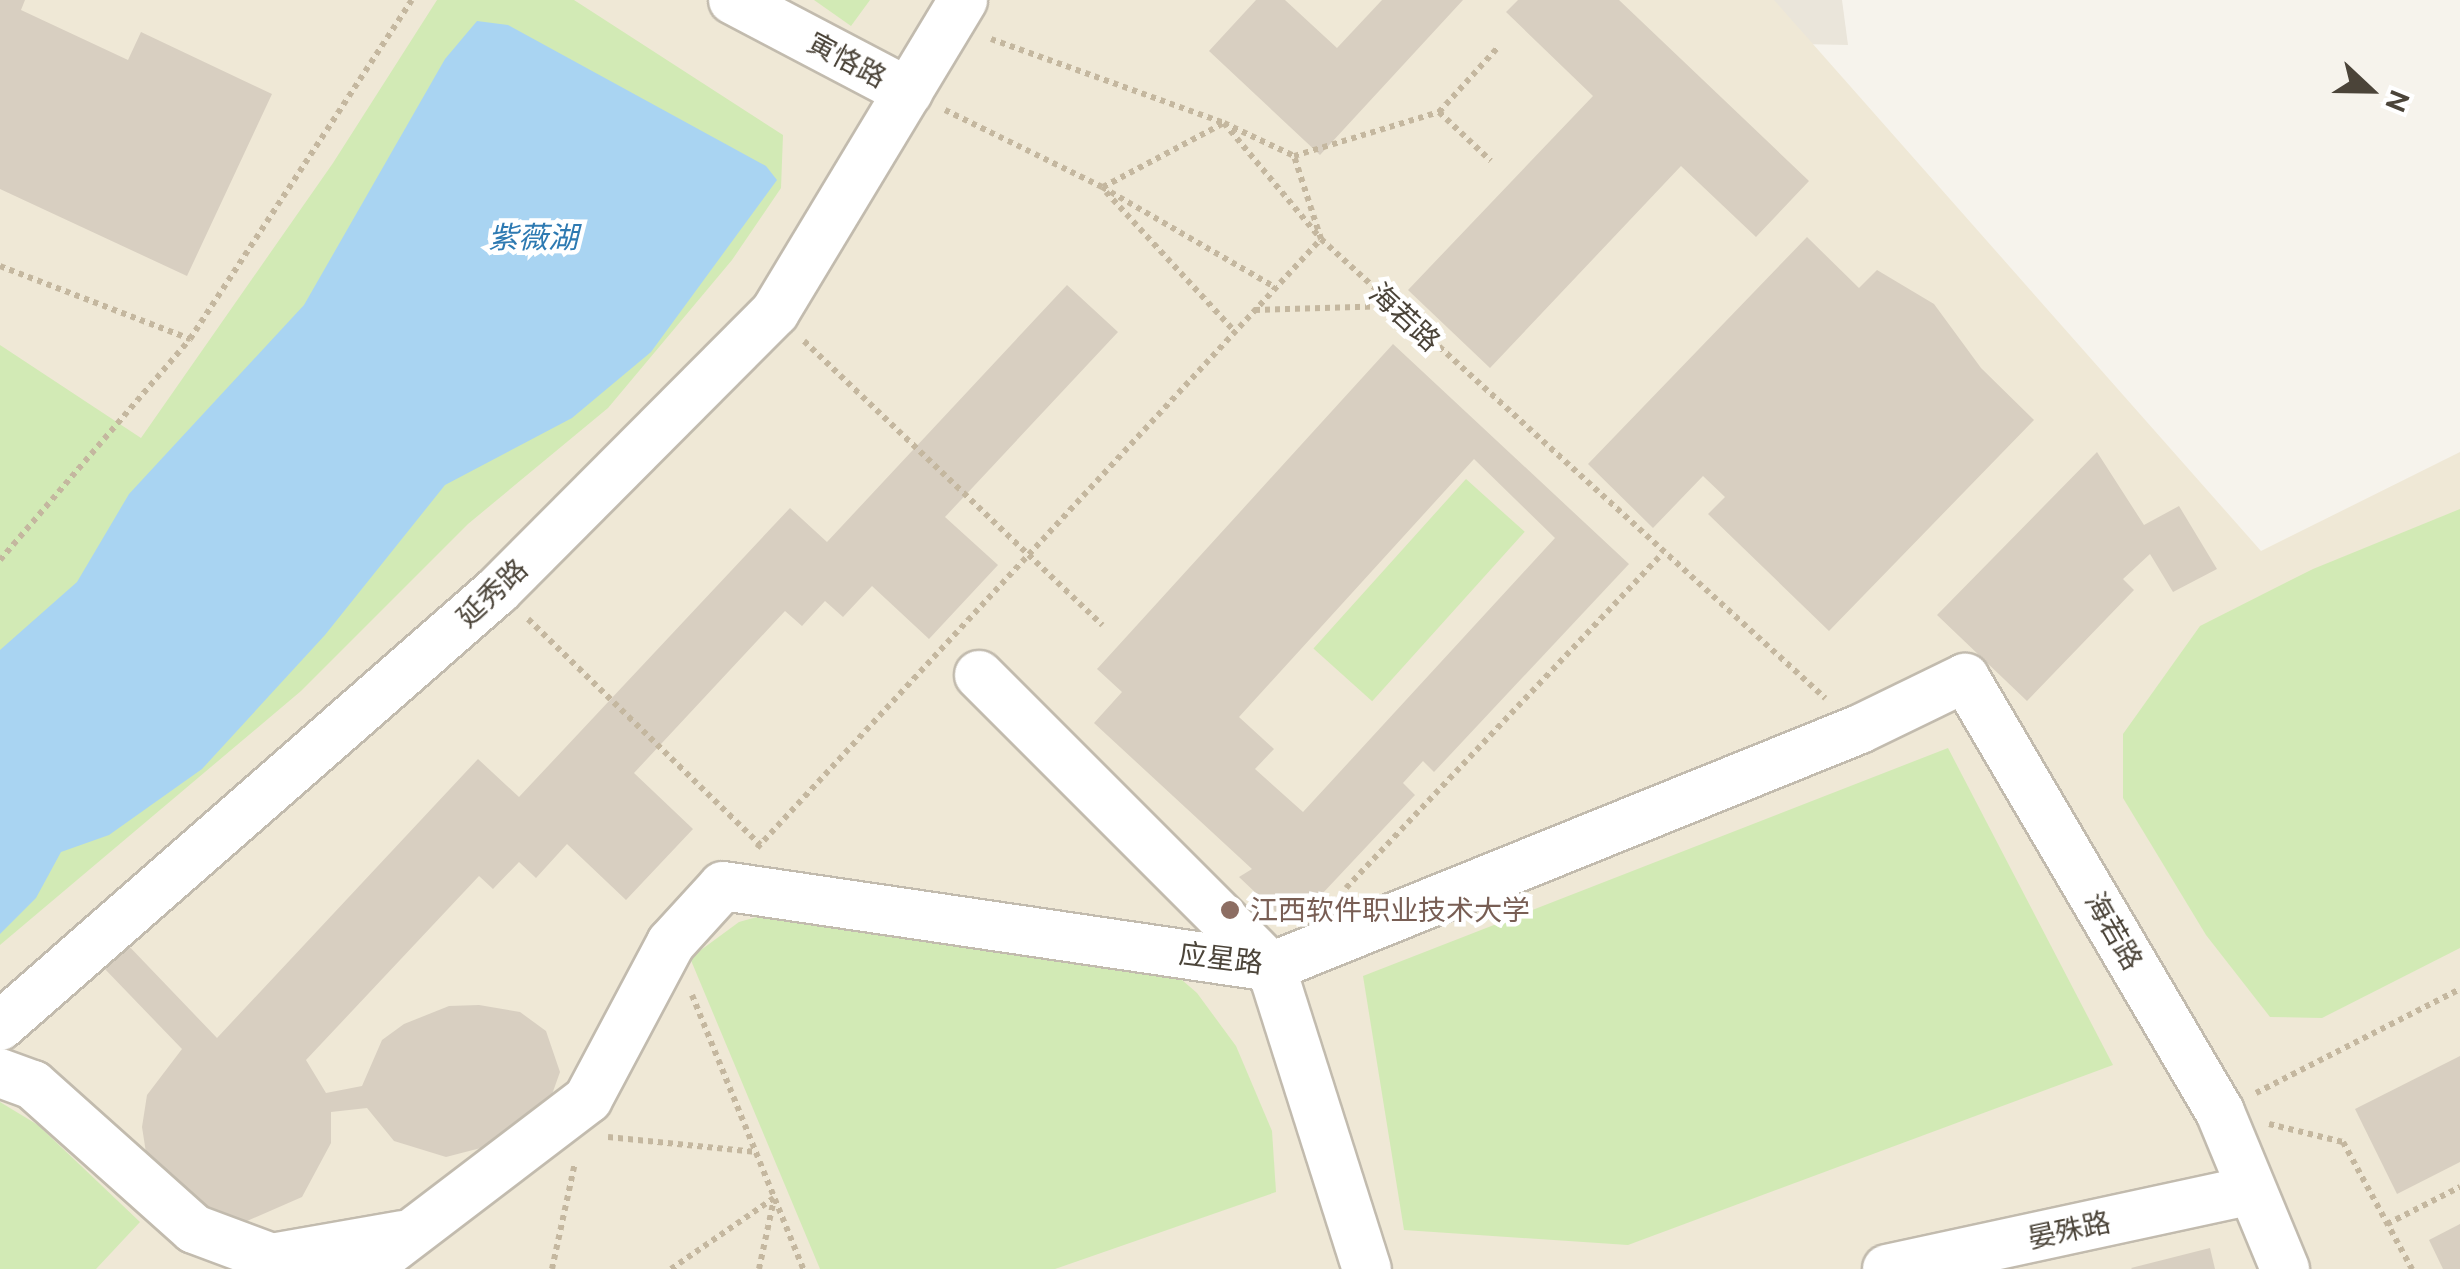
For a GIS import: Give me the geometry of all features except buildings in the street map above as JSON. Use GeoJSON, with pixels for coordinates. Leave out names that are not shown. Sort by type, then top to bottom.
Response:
{"type":"FeatureCollection","features":[{"type":"Feature","properties":{"kind":"street","name":"寅恪路"},"geometry":{"type":"LineString","coordinates":[[733,0],[908,92]]}},
{"type":"Feature","properties":{"kind":"street","name":"延秀路"},"geometry":{"type":"LineString","coordinates":[[0,1026],[498,590],[775,312],[963,0]]}},
{"type":"Feature","properties":{"kind":"street"},"geometry":{"type":"LineString","coordinates":[[979,676],[1271,967],[1367,1269]]}},
{"type":"Feature","properties":{"kind":"street","name":"应星路"},"geometry":{"type":"LineString","coordinates":[[723,886],[1271,967],[1860,729],[1966,678]]}},
{"type":"Feature","properties":{"kind":"street","name":"海若路"},"geometry":{"type":"LineString","coordinates":[[1966,678],[2220,1112],[2285,1269]]}},
{"type":"Feature","properties":{"kind":"street"},"geometry":{"type":"LineString","coordinates":[[365,1269],[402,1235],[585,1117],[671,943],[723,886]]}},
{"type":"Feature","properties":{"kind":"street"},"geometry":{"type":"LineString","coordinates":[[0,1073],[33,1086],[194,1229],[272,1258],[402,1235]]}},
{"type":"Feature","properties":{"kind":"street","name":"晏殊路"},"geometry":{"type":"LineString","coordinates":[[1886,1269],[2250,1190]]}},
{"type":"Feature","properties":{"kind":"path"},"geometry":{"type":"LineString","coordinates":[[0,560],[190,339],[412,0]]}},
{"type":"Feature","properties":{"kind":"path","name":"海若路"},"geometry":{"type":"LineString","coordinates":[[980,46],[995,37],[1224,123],[1321,239],[1661,555],[1860,729]]}},
{"type":"Feature","properties":{"kind":"path"},"geometry":{"type":"LineString","coordinates":[[1102,188],[1224,123],[1294,156],[1439,112],[1499,46]]}},
{"type":"Feature","properties":{"kind":"path"},"geometry":{"type":"LineString","coordinates":[[908,92],[1102,188],[1276,288]]}},
{"type":"Feature","properties":{"kind":"path"},"geometry":{"type":"LineString","coordinates":[[1439,112],[1491,161]]}},
{"type":"Feature","properties":{"kind":"path"},"geometry":{"type":"LineString","coordinates":[[723,886],[1321,239],[1294,156]]}},
{"type":"Feature","properties":{"kind":"path"},"geometry":{"type":"LineString","coordinates":[[1102,188],[1235,332]]}},
{"type":"Feature","properties":{"kind":"path"},"geometry":{"type":"LineString","coordinates":[[0,266],[190,339]]}},
{"type":"Feature","properties":{"kind":"path"},"geometry":{"type":"LineString","coordinates":[[1255,310],[1393,306]]}},
{"type":"Feature","properties":{"kind":"path"},"geometry":{"type":"LineString","coordinates":[[775,312],[1102,625]]}},
{"type":"Feature","properties":{"kind":"path"},"geometry":{"type":"LineString","coordinates":[[1338,896],[1661,555]]}},
{"type":"Feature","properties":{"kind":"path"},"geometry":{"type":"LineString","coordinates":[[498,590],[760,844]]}},
{"type":"Feature","properties":{"kind":"path"},"geometry":{"type":"LineString","coordinates":[[671,943],[803,1269]]}},
{"type":"Feature","properties":{"kind":"path"},"geometry":{"type":"LineString","coordinates":[[2220,1112],[2460,989]]}},
{"type":"Feature","properties":{"kind":"path"},"geometry":{"type":"LineString","coordinates":[[2220,1112],[2343,1142],[2412,1269]]}},
{"type":"Feature","properties":{"kind":"path"},"geometry":{"type":"LineString","coordinates":[[552,1269],[585,1117],[756,1152]]}},
{"type":"Feature","properties":{"kind":"path"},"geometry":{"type":"LineString","coordinates":[[2387,1224],[2460,1187]]}},
{"type":"Feature","properties":{"kind":"path"},"geometry":{"type":"LineString","coordinates":[[671,1269],[774,1198]]}},
{"type":"Feature","properties":{"kind":"path"},"geometry":{"type":"LineString","coordinates":[[759,1269],[774,1198]]}},
{"type":"Feature","properties":{"kind":"shaded area","name":"江西软件职业技术大学"},"geometry":{"type":"Polygon","coordinates":[[[0,0],[1774,0],[2261,551],[2460,452],[2460,1269],[0,1269],[0,0]]]}},
{"type":"Feature","properties":{"kind":"shaded area"},"geometry":{"type":"Polygon","coordinates":[[[1682,0],[1842,0],[1848,45],[1712,42],[1682,0]]]}},
{"type":"Feature","properties":{"kind":"green space","name":"紫薇湖"},"geometry":{"type":"Polygon","coordinates":[[[437,0],[574,0],[783,135],[781,188],[732,260],[608,408],[468,524],[301,691],[0,945],[0,345],[141,438],[333,163],[437,0]]]}},
{"type":"Feature","properties":{"kind":"green space"},"geometry":{"type":"Polygon","coordinates":[[[814,0],[870,0],[851,26],[814,0]]]}},
{"type":"Feature","properties":{"kind":"green space"},"geometry":{"type":"Polygon","coordinates":[[[1466,479],[1525,532],[1372,701],[1313,648],[1466,479]]]}},
{"type":"Feature","properties":{"kind":"green space"},"geometry":{"type":"Polygon","coordinates":[[[2460,509],[2460,948],[2322,1018],[2270,1017],[2206,935],[2123,798],[2123,734],[2200,626],[2313,569],[2460,509]]]}},
{"type":"Feature","properties":{"kind":"green space"},"geometry":{"type":"Polygon","coordinates":[[[1948,748],[2113,1065],[1628,1245],[1404,1230],[1363,976],[1948,748]]]}},
{"type":"Feature","properties":{"kind":"green space"},"geometry":{"type":"Polygon","coordinates":[[[782,910],[1167,967],[1197,993],[1236,1046],[1272,1131],[1276,1192],[1055,1269],[820,1269],[690,958],[739,922],[782,910]]]}},
{"type":"Feature","properties":{"kind":"green space"},"geometry":{"type":"Polygon","coordinates":[[[0,1102],[38,1125],[140,1222],[96,1269],[0,1269],[0,1102]]]}},
{"type":"Feature","properties":{"kind":"water","name":"紫薇湖"},"geometry":{"type":"Polygon","coordinates":[[[477,21],[508,25],[766,166],[777,180],[651,352],[572,418],[445,485],[325,635],[202,769],[109,835],[61,852],[36,898],[0,934],[0,650],[77,582],[129,494],[304,305],[445,59],[477,21]]]}},
{"type":"Feature","properties":{"kind":"place","name":"江西软件职业技术大学"},"geometry":{"type":"Point","coordinates":[1230,910]}}]}
